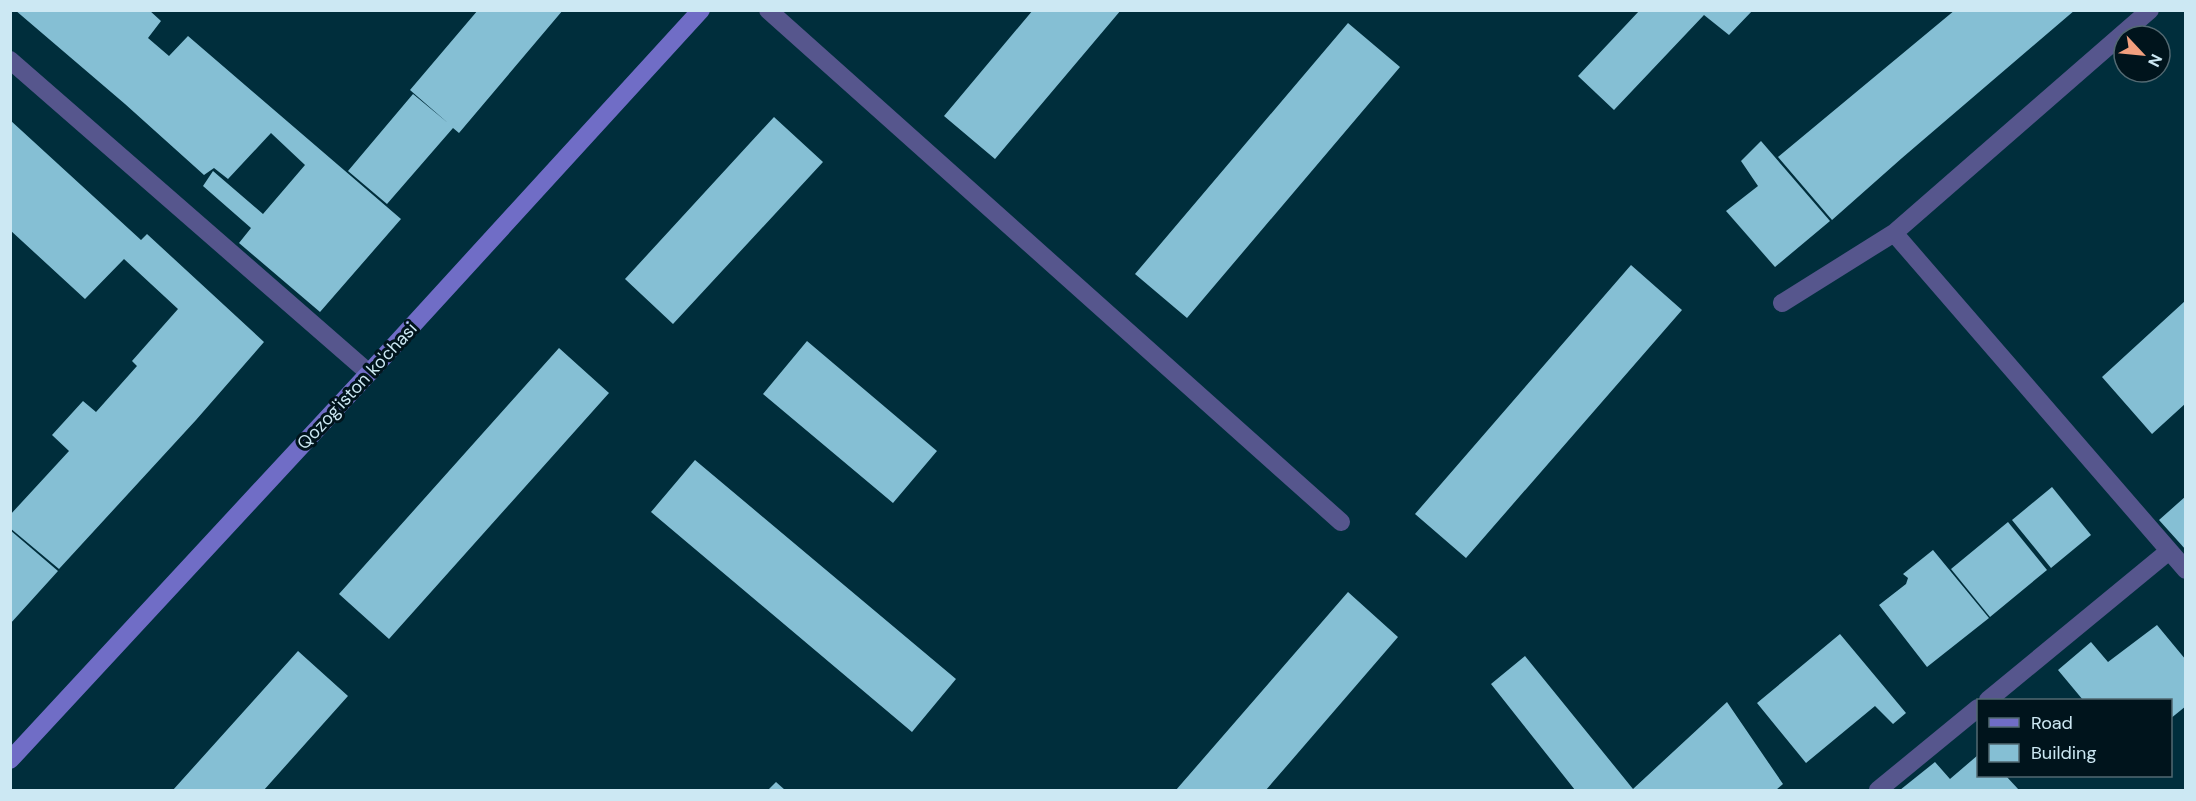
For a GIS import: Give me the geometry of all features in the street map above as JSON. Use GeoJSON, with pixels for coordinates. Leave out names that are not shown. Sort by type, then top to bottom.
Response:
{"type":"FeatureCollection","features":[{"type":"Feature","properties":{"kind":"street","name":"Qozog'iston ko'chasi"},"geometry":{"type":"LineString","coordinates":[[10,760],[701,10]]}},
{"type":"Feature","properties":{"kind":"street"},"geometry":{"type":"LineString","coordinates":[[768,10],[1341,522]]}},
{"type":"Feature","properties":{"kind":"street"},"geometry":{"type":"LineString","coordinates":[[1782,303],[1894,233],[2150,10]]}},
{"type":"Feature","properties":{"kind":"street"},"geometry":{"type":"LineString","coordinates":[[10,60],[369,373]]}},
{"type":"Feature","properties":{"kind":"street"},"geometry":{"type":"LineString","coordinates":[[1894,233],[2186,570]]}},
{"type":"Feature","properties":{"kind":"street"},"geometry":{"type":"LineString","coordinates":[[1989,699],[2169,551]]}},
{"type":"Feature","properties":{"kind":"street"},"geometry":{"type":"LineString","coordinates":[[1878,790],[1977,709]]}},
{"type":"Feature","properties":{"kind":"building"},"geometry":{"type":"Polygon","coordinates":[[[15,10],[149,10],[161,21],[148,38],[169,56],[188,36],[401,219],[320,312],[239,243],[251,228],[203,186],[213,171],[263,214],[305,165],[271,133],[228,179],[214,168],[204,175],[15,10]]]}},
{"type":"Feature","properties":{"kind":"building"},"geometry":{"type":"Polygon","coordinates":[[[478,10],[563,10],[459,133],[453,128],[387,204],[348,171],[413,94],[448,123],[410,90],[478,10]]]}},
{"type":"Feature","properties":{"kind":"building"},"geometry":{"type":"Polygon","coordinates":[[[1033,10],[1121,10],[995,159],[944,116],[1033,10]]]}},
{"type":"Feature","properties":{"kind":"building"},"geometry":{"type":"Polygon","coordinates":[[[1640,10],[1753,10],[1729,35],[1704,15],[1614,110],[1578,76],[1640,10]]]}},
{"type":"Feature","properties":{"kind":"building"},"geometry":{"type":"Polygon","coordinates":[[[1955,10],[2075,10],[1832,220],[1778,157],[1955,10]]]}},
{"type":"Feature","properties":{"kind":"building"},"geometry":{"type":"Polygon","coordinates":[[[1348,23],[1400,67],[1187,318],[1135,274],[1348,23]]]}},
{"type":"Feature","properties":{"kind":"building"},"geometry":{"type":"Polygon","coordinates":[[[774,117],[823,162],[673,324],[625,279],[774,117]]]}},
{"type":"Feature","properties":{"kind":"building"},"geometry":{"type":"Polygon","coordinates":[[[10,120],[141,240],[147,234],[264,342],[196,420],[59,569],[10,528],[10,515],[69,451],[52,435],[83,401],[96,412],[137,366],[132,361],[178,309],[124,259],[85,299],[10,230],[10,120]]]}},
{"type":"Feature","properties":{"kind":"building"},"geometry":{"type":"Polygon","coordinates":[[[1761,141],[1830,221],[1775,267],[1726,211],[1758,186],[1741,161],[1761,141]]]}},
{"type":"Feature","properties":{"kind":"building"},"geometry":{"type":"Polygon","coordinates":[[[1631,265],[1682,310],[1466,558],[1415,514],[1631,265]]]}},
{"type":"Feature","properties":{"kind":"building"},"geometry":{"type":"Polygon","coordinates":[[[2185,301],[2186,403],[2152,434],[2102,377],[2185,301]]]}},
{"type":"Feature","properties":{"kind":"building"},"geometry":{"type":"Polygon","coordinates":[[[807,341],[937,451],[893,503],[763,394],[807,341]]]}},
{"type":"Feature","properties":{"kind":"building"},"geometry":{"type":"Polygon","coordinates":[[[559,348],[609,393],[389,639],[339,594],[559,348]]]}},
{"type":"Feature","properties":{"kind":"building"},"geometry":{"type":"Polygon","coordinates":[[[695,460],[956,679],[912,732],[651,512],[695,460]]]}},
{"type":"Feature","properties":{"kind":"building"},"geometry":{"type":"Polygon","coordinates":[[[2052,487],[2091,535],[2051,568],[2012,520],[2052,487]]]}},
{"type":"Feature","properties":{"kind":"building"},"geometry":{"type":"Polygon","coordinates":[[[2186,496],[2186,550],[2159,520],[2186,496]]]}},
{"type":"Feature","properties":{"kind":"building"},"geometry":{"type":"Polygon","coordinates":[[[2008,522],[2047,570],[1990,617],[1951,569],[2008,522]]]}},
{"type":"Feature","properties":{"kind":"building"},"geometry":{"type":"Polygon","coordinates":[[[10,530],[58,571],[10,624],[10,530]]]}},
{"type":"Feature","properties":{"kind":"building"},"geometry":{"type":"Polygon","coordinates":[[[1933,550],[1989,618],[1927,667],[1879,605],[1906,584],[1908,578],[1903,574],[1933,550]]]}},
{"type":"Feature","properties":{"kind":"building"},"geometry":{"type":"Polygon","coordinates":[[[1348,592],[1398,637],[1266,790],[1176,790],[1348,592]]]}},
{"type":"Feature","properties":{"kind":"building"},"geometry":{"type":"Polygon","coordinates":[[[2157,625],[2186,660],[2186,706],[2172,717],[2172,699],[2082,699],[2058,670],[2091,642],[2108,662],[2157,625]]]}},
{"type":"Feature","properties":{"kind":"building"},"geometry":{"type":"Polygon","coordinates":[[[1840,634],[1906,713],[1893,724],[1875,706],[1806,763],[1757,703],[1840,634]]]}},
{"type":"Feature","properties":{"kind":"building"},"geometry":{"type":"Polygon","coordinates":[[[298,651],[348,696],[264,790],[173,790],[298,651]]]}},
{"type":"Feature","properties":{"kind":"building"},"geometry":{"type":"Polygon","coordinates":[[[1525,656],[1633,789],[1727,702],[1783,784],[1776,790],[1575,790],[1491,684],[1525,656]]]}},
{"type":"Feature","properties":{"kind":"building"},"geometry":{"type":"Polygon","coordinates":[[[1977,756],[1977,777],[2007,777],[2019,790],[1900,790],[1935,762],[1950,779],[1977,756]]]}},
{"type":"Feature","properties":{"kind":"building"},"geometry":{"type":"Polygon","coordinates":[[[776,782],[785,790],[768,790],[776,782]]]}}]}
